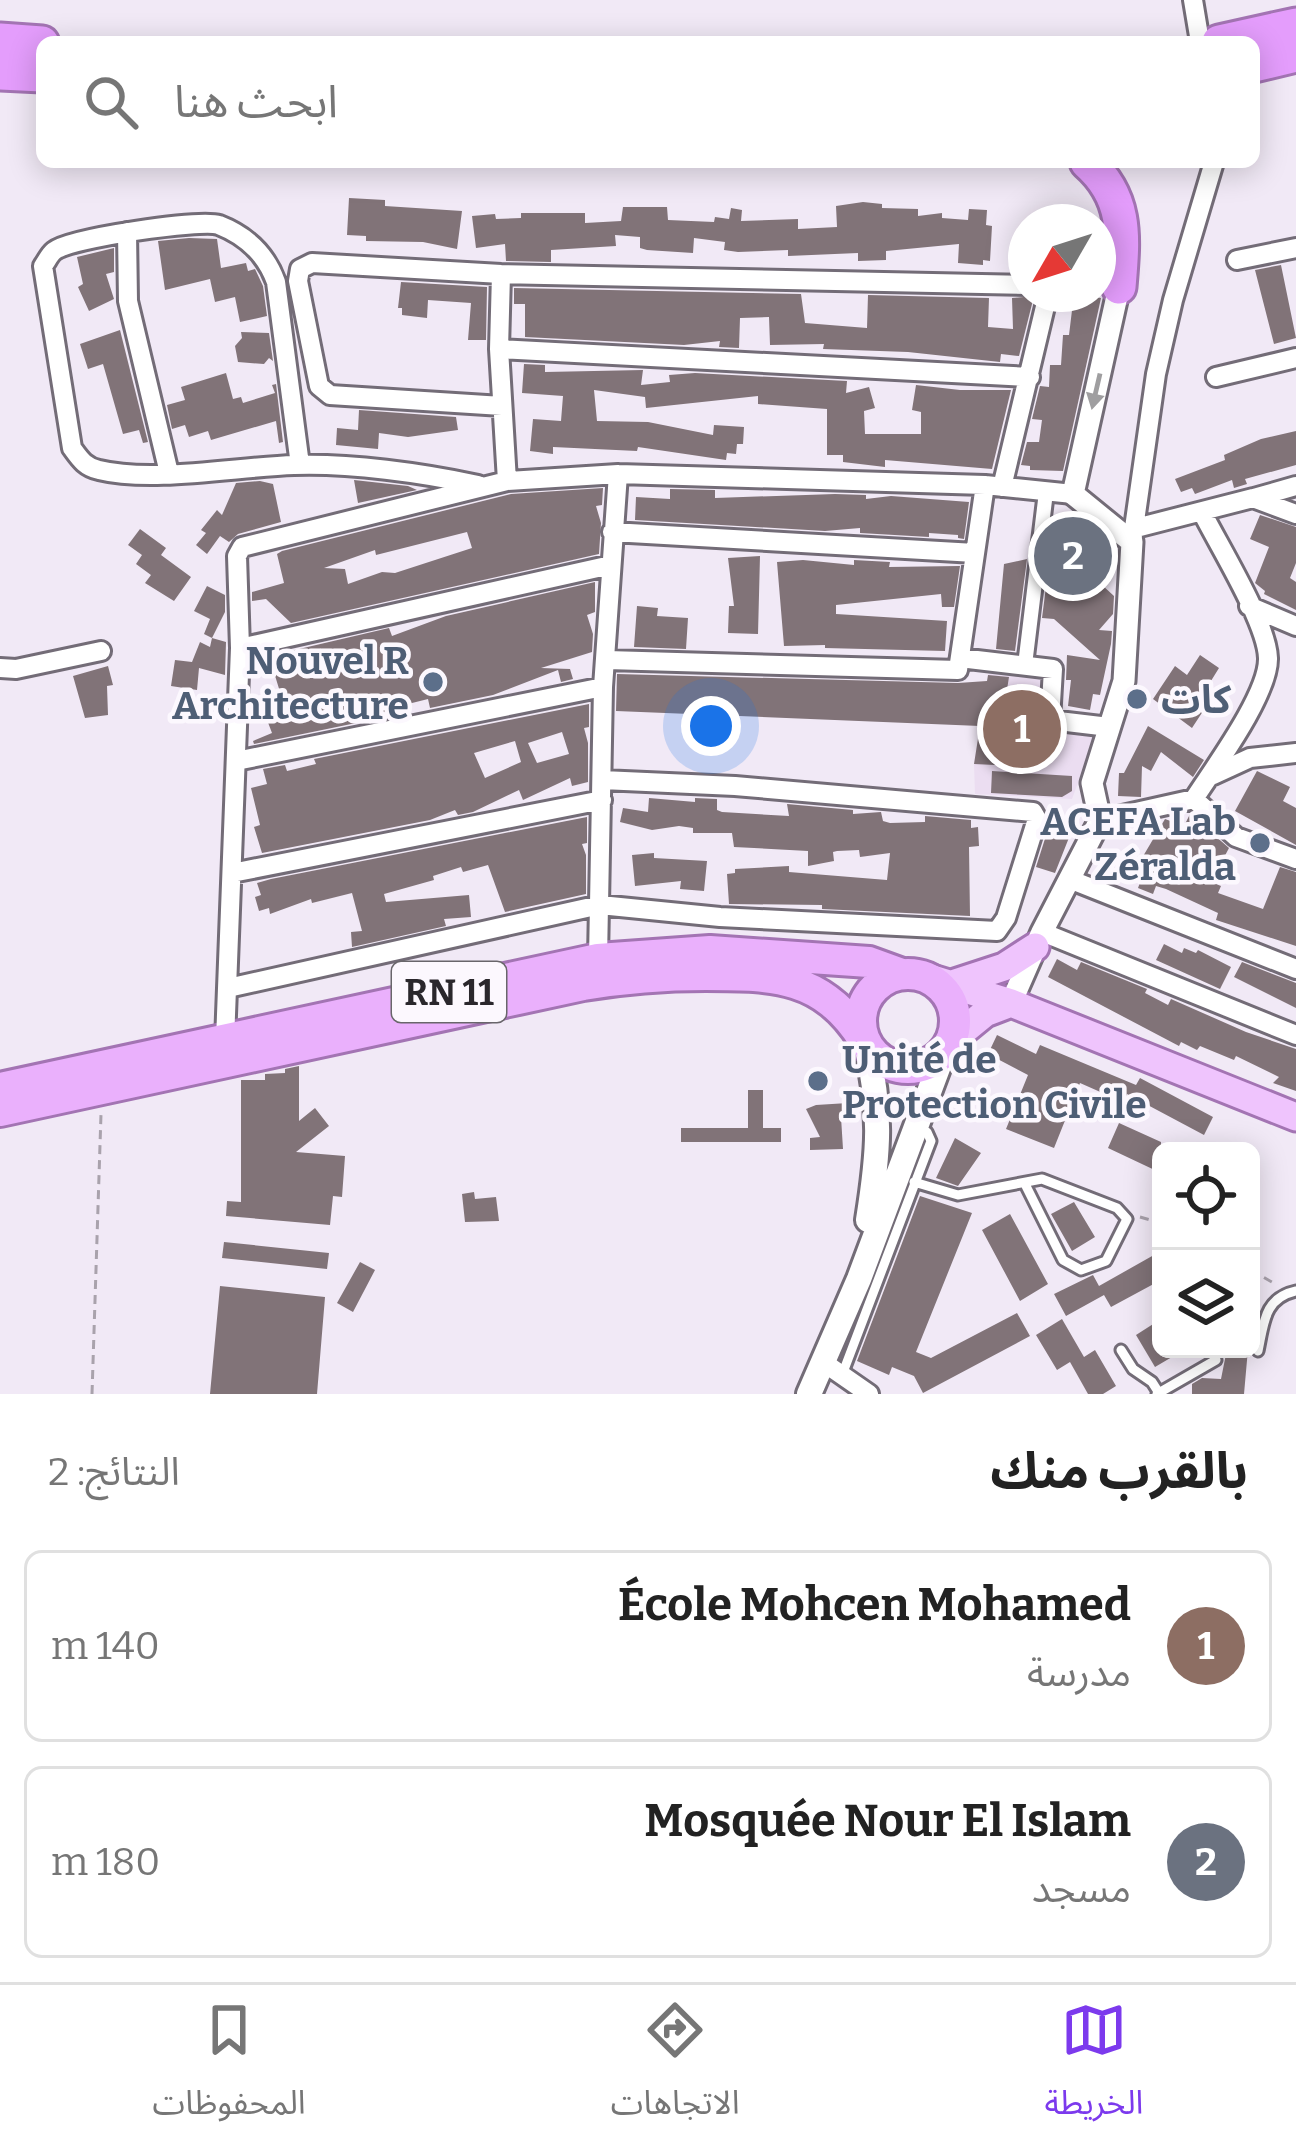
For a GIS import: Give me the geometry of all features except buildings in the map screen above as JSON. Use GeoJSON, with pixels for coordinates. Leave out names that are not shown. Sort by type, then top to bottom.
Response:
{"type":"FeatureCollection","features":[{"type":"Feature","properties":{"kind":"highway"},"geometry":{"type":"LineString","coordinates":[[1247,36],[1296,25]]}},
{"type":"Feature","properties":{"kind":"highway"},"geometry":{"type":"LineString","coordinates":[[0,40],[36,43]]}},
{"type":"Feature","properties":{"kind":"highway"},"geometry":{"type":"LineString","coordinates":[[1260,64],[1296,55]]}},
{"type":"Feature","properties":{"kind":"highway"},"geometry":{"type":"LineString","coordinates":[[0,73],[36,75]]}},
{"type":"Feature","properties":{"kind":"highway"},"geometry":{"type":"LineString","coordinates":[[1093,168],[1115,204]]}},
{"type":"Feature","properties":{"kind":"highway"},"geometry":{"type":"LineString","coordinates":[[1116,206],[1124,228],[1116,259]]}},
{"type":"Feature","properties":{"kind":"highway","name":"RN 11"},"geometry":{"type":"LineString","coordinates":[[0,1088],[598,959],[710,952],[880,964],[927,979]]}},
{"type":"Feature","properties":{"kind":"highway","name":"RN 11"},"geometry":{"type":"LineString","coordinates":[[0,1111],[560,990],[645,976],[755,975],[794,981],[842,1011],[865,1042]]}},
{"type":"Feature","properties":{"kind":"highway"},"geometry":{"type":"LineString","coordinates":[[927,979],[950,998],[955,1012],[948,1046],[932,1062],[903,1068],[888,1064],[865,1042],[864,1002],[879,983],[927,979]]}},
{"type":"Feature","properties":{"kind":"main road"},"geometry":{"type":"LineString","coordinates":[[927,979],[1004,967],[1039,939]]}},
{"type":"Feature","properties":{"kind":"main road","name":"RN 11"},"geometry":{"type":"LineString","coordinates":[[927,979],[1011,1003],[1296,1117]]}},
{"type":"Feature","properties":{"kind":"main road"},"geometry":{"type":"LineString","coordinates":[[809,1394],[832,1369],[859,1279],[948,1046],[973,1021],[1011,1003]]}},
{"type":"Feature","properties":{"kind":"main road"},"geometry":{"type":"LineString","coordinates":[[865,1042],[887,1117],[914,1127]]}},
{"type":"Feature","properties":{"kind":"main road"},"geometry":{"type":"LineString","coordinates":[[859,1279],[880,1141],[875,1084]]}},
{"type":"Feature","properties":{"kind":"street"},"geometry":{"type":"LineString","coordinates":[[1193,0],[1199,36]]}},
{"type":"Feature","properties":{"kind":"street"},"geometry":{"type":"LineString","coordinates":[[1011,1003],[1100,820],[1092,783],[1124,682],[1134,535],[1160,356],[1212,168]]}},
{"type":"Feature","properties":{"kind":"street"},"geometry":{"type":"LineString","coordinates":[[300,465],[276,283],[269,263],[247,239],[214,223],[127,232],[75,241],[55,250],[44,266],[72,448],[84,465],[102,471],[170,473],[300,465],[444,477],[484,486]]}},
{"type":"Feature","properties":{"kind":"street"},"geometry":{"type":"LineString","coordinates":[[127,232],[128,302],[170,473]]}},
{"type":"Feature","properties":{"kind":"street"},"geometry":{"type":"LineString","coordinates":[[1237,260],[1296,248]]}},
{"type":"Feature","properties":{"kind":"street"},"geometry":{"type":"LineString","coordinates":[[502,406],[331,395],[319,386],[298,281],[300,268],[312,263],[501,274],[1008,285]]}},
{"type":"Feature","properties":{"kind":"street"},"geometry":{"type":"LineString","coordinates":[[501,274],[499,349],[507,481]]}},
{"type":"Feature","properties":{"kind":"street"},"geometry":{"type":"LineString","coordinates":[[607,660],[958,670],[975,553],[1030,377],[1044,312]]}},
{"type":"Feature","properties":{"kind":"street"},"geometry":{"type":"LineString","coordinates":[[1073,494],[1105,312]]}},
{"type":"Feature","properties":{"kind":"street"},"geometry":{"type":"LineString","coordinates":[[499,349],[1030,377]]}},
{"type":"Feature","properties":{"kind":"street"},"geometry":{"type":"LineString","coordinates":[[1216,377],[1296,358]]}},
{"type":"Feature","properties":{"kind":"street"},"geometry":{"type":"LineString","coordinates":[[225,1041],[240,648],[237,556],[242,548],[507,481],[618,474],[994,486],[1073,494],[1134,535]]}},
{"type":"Feature","properties":{"kind":"street"},"geometry":{"type":"LineString","coordinates":[[598,959],[603,687],[618,474]]}},
{"type":"Feature","properties":{"kind":"street"},"geometry":{"type":"LineString","coordinates":[[1134,535],[1296,486]]}},
{"type":"Feature","properties":{"kind":"street"},"geometry":{"type":"LineString","coordinates":[[1024,665],[1046,492]]}},
{"type":"Feature","properties":{"kind":"street"},"geometry":{"type":"LineString","coordinates":[[1253,498],[1296,514]]}},
{"type":"Feature","properties":{"kind":"street"},"geometry":{"type":"LineString","coordinates":[[1100,820],[1194,799],[1247,716],[1269,662],[1264,635],[1202,512]]}},
{"type":"Feature","properties":{"kind":"street"},"geometry":{"type":"LineString","coordinates":[[612,532],[975,553]]}},
{"type":"Feature","properties":{"kind":"street"},"geometry":{"type":"LineString","coordinates":[[240,648],[610,565]]}},
{"type":"Feature","properties":{"kind":"street"},"geometry":{"type":"LineString","coordinates":[[1249,606],[1296,626]]}},
{"type":"Feature","properties":{"kind":"street"},"geometry":{"type":"LineString","coordinates":[[0,668],[16,669],[101,651]]}},
{"type":"Feature","properties":{"kind":"street"},"geometry":{"type":"LineString","coordinates":[[960,658],[1054,670],[1052,722],[1109,727]]}},
{"type":"Feature","properties":{"kind":"street"},"geometry":{"type":"LineString","coordinates":[[236,761],[603,687]]}},
{"type":"Feature","properties":{"kind":"street"},"geometry":{"type":"LineString","coordinates":[[1209,777],[1250,758],[1296,753]]}},
{"type":"Feature","properties":{"kind":"street"},"geometry":{"type":"LineString","coordinates":[[228,988],[600,905],[742,918],[998,931],[1037,819],[1033,812],[735,786],[602,790],[232,873]]}},
{"type":"Feature","properties":{"kind":"street"},"geometry":{"type":"LineString","coordinates":[[1194,799],[1236,837],[1296,859]]}},
{"type":"Feature","properties":{"kind":"street"},"geometry":{"type":"LineString","coordinates":[[1069,880],[1296,969]]}},
{"type":"Feature","properties":{"kind":"street"},"geometry":{"type":"LineString","coordinates":[[1039,939],[1296,1034]]}},
{"type":"Feature","properties":{"kind":"street"},"geometry":{"type":"LineString","coordinates":[[832,1369],[869,1394]]}},
{"type":"Feature","properties":{"kind":"lane"},"geometry":{"type":"LineString","coordinates":[[832,1369],[931,1141],[927,1132],[914,1127]]}},
{"type":"Feature","properties":{"kind":"lane"},"geometry":{"type":"LineString","coordinates":[[914,1182],[958,1195],[1042,1179],[1124,1212],[1127,1220],[1106,1261],[1081,1270],[1063,1260],[1025,1184]]}},
{"type":"Feature","properties":{"kind":"lane"},"geometry":{"type":"LineString","coordinates":[[1260,1341],[1267,1308],[1293,1291]]}},
{"type":"Feature","properties":{"kind":"lane"},"geometry":{"type":"LineString","coordinates":[[1121,1350],[1133,1370],[1152,1382],[1158,1393],[1216,1360]]}},
{"type":"Feature","properties":{"kind":"path"},"geometry":{"type":"LineString","coordinates":[[92,1394],[102,1090]]}},
{"type":"Feature","properties":{"kind":"path"},"geometry":{"type":"LineString","coordinates":[[1124,1212],[1152,1220]]}},
{"type":"Feature","properties":{"kind":"path"},"geometry":{"type":"LineString","coordinates":[[1260,1274],[1293,1291]]}},
{"type":"Feature","properties":{"kind":"shaded area"},"geometry":{"type":"Polygon","coordinates":[[[990,666],[1049,672],[1036,723],[1096,734],[1072,799],[975,794],[974,764],[990,666]]]}},
{"type":"Feature","properties":{"kind":"place","name":"Mosquée Nour El Islam"},"geometry":{"type":"Point","coordinates":[1073,556]}},
{"type":"Feature","properties":{"kind":"place","name":"Nouvel R Architecture"},"geometry":{"type":"Point","coordinates":[433,682]}},
{"type":"Feature","properties":{"kind":"place","name":"كات"},"geometry":{"type":"Point","coordinates":[1137,699]}},
{"type":"Feature","properties":{"kind":"place","name":"École Mohcen Mohamed"},"geometry":{"type":"Point","coordinates":[1022,729]}},
{"type":"Feature","properties":{"kind":"place","name":"ACEFA Lab Zéralda"},"geometry":{"type":"Point","coordinates":[1260,843]}},
{"type":"Feature","properties":{"kind":"place","name":"Unité de Protection Civile"},"geometry":{"type":"Point","coordinates":[818,1081]}}]}
